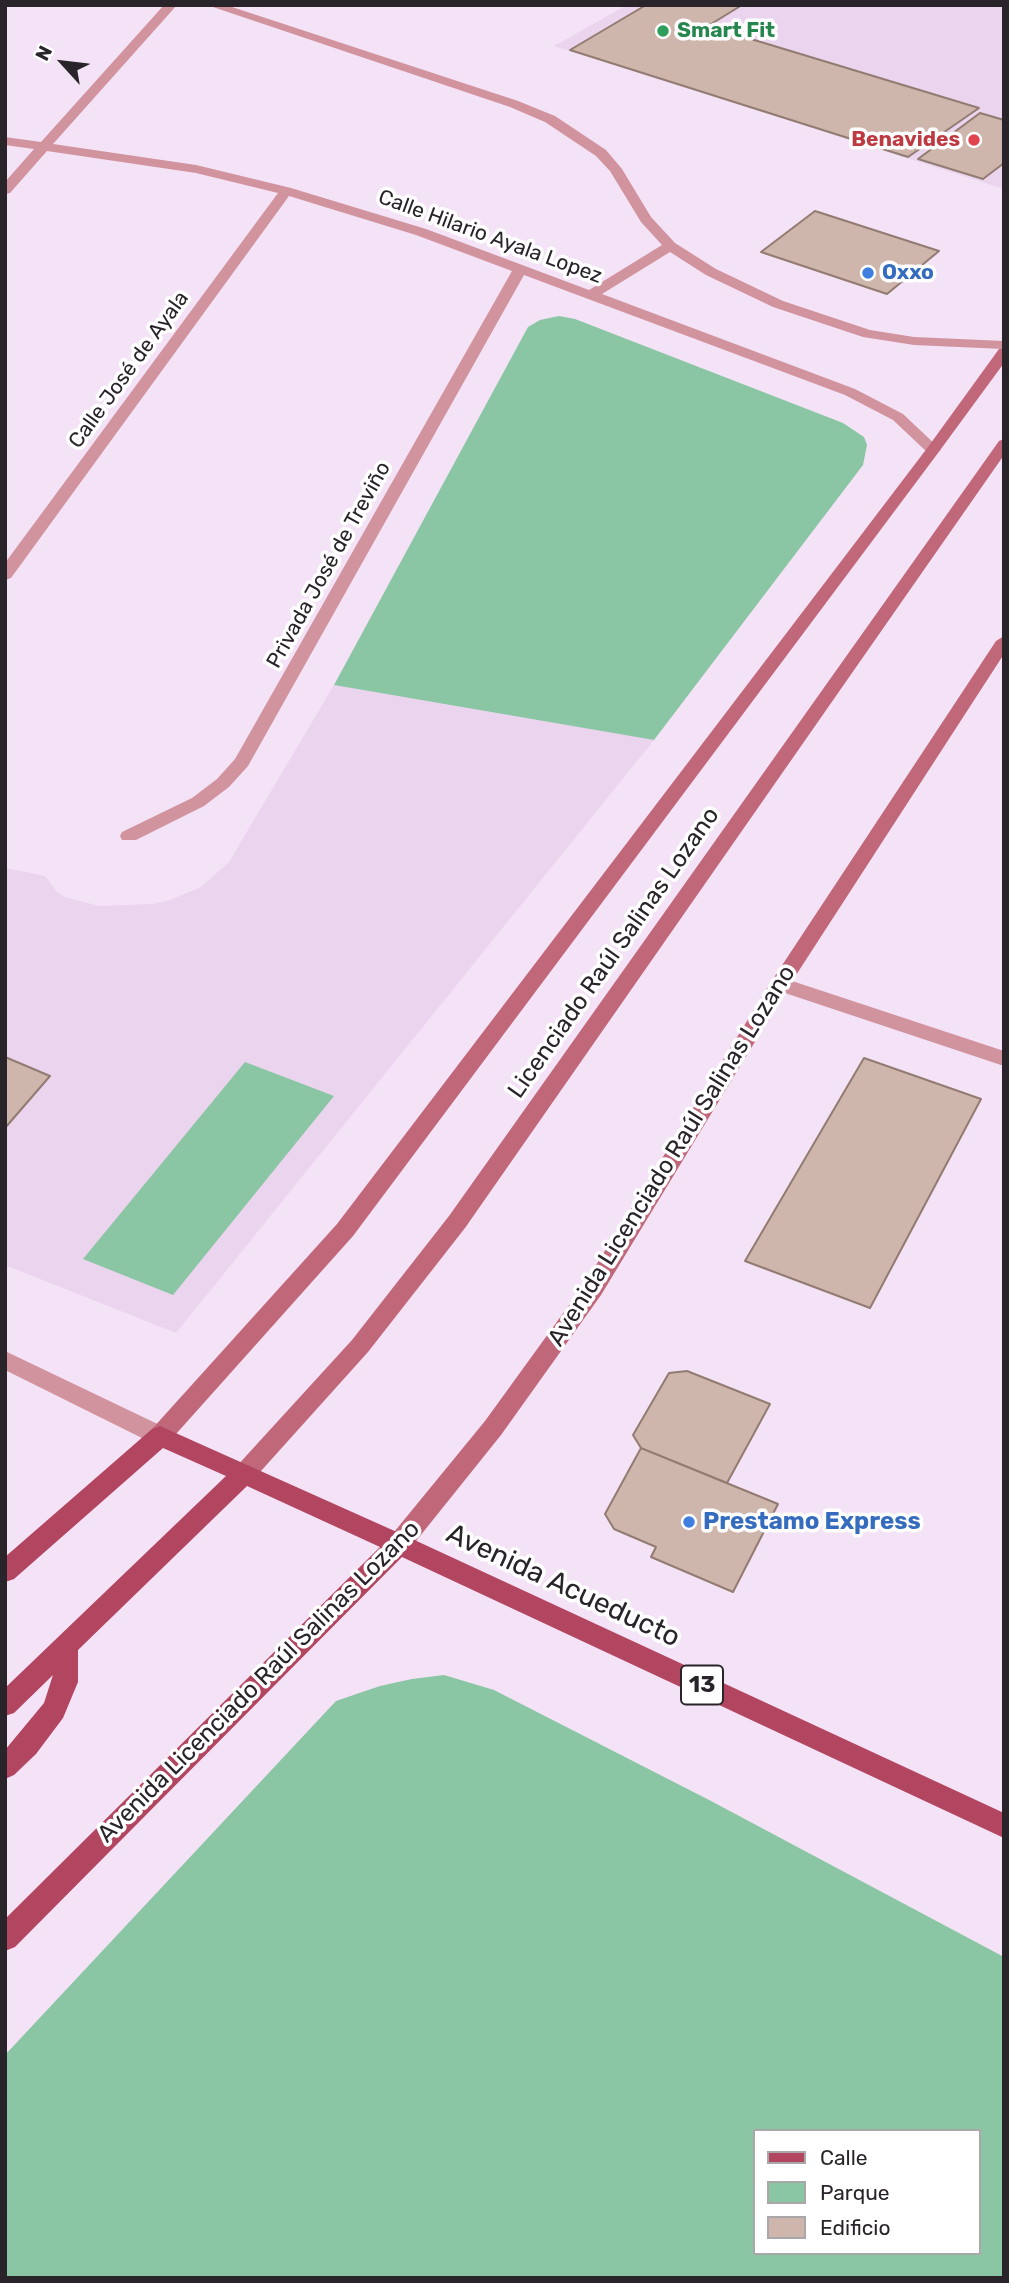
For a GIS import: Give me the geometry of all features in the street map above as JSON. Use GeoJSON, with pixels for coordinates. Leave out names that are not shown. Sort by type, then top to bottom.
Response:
{"type":"FeatureCollection","features":[{"type":"Feature","properties":{"kind":"main road"},"geometry":{"type":"LineString","coordinates":[[5,1572],[160,1436],[345,1230],[1004,352]]}},
{"type":"Feature","properties":{"kind":"main road","name":"Licenciado Raúl Salinas Lozano"},"geometry":{"type":"LineString","coordinates":[[244,1474],[360,1346],[457,1222],[1004,444]]}},
{"type":"Feature","properties":{"kind":"main road","name":"Avenida Licenciado Raúl Salinas Lozano"},"geometry":{"type":"LineString","coordinates":[[5,1938],[399,1544],[493,1428],[593,1289],[780,984],[1004,641]]}},
{"type":"Feature","properties":{"kind":"main road","name":"Avenida Acueducto"},"geometry":{"type":"LineString","coordinates":[[160,1436],[399,1544],[1004,1826]]}},
{"type":"Feature","properties":{"kind":"main road"},"geometry":{"type":"LineString","coordinates":[[5,1705],[244,1474]]}},
{"type":"Feature","properties":{"kind":"main road"},"geometry":{"type":"LineString","coordinates":[[5,1768],[27,1746],[54,1710],[65,1682],[66,1648]]}},
{"type":"Feature","properties":{"kind":"street"},"geometry":{"type":"LineString","coordinates":[[5,190],[171,5]]}},
{"type":"Feature","properties":{"kind":"street"},"geometry":{"type":"LineString","coordinates":[[213,5],[501,99],[550,119],[601,153],[615,169],[646,219],[670,246],[743,289],[778,304],[868,334],[914,341],[1004,345]]}},
{"type":"Feature","properties":{"kind":"street","name":"Calle Hilario Ayala Lopez"},"geometry":{"type":"LineString","coordinates":[[5,141],[196,169],[286,191],[421,233],[874,402],[898,417],[933,450]]}},
{"type":"Feature","properties":{"kind":"street","name":"Calle José de Ayala"},"geometry":{"type":"LineString","coordinates":[[5,575],[286,191]]}},
{"type":"Feature","properties":{"kind":"street"},"geometry":{"type":"LineString","coordinates":[[591,295],[670,246]]}},
{"type":"Feature","properties":{"kind":"street","name":"Privada José de Treviño"},"geometry":{"type":"LineString","coordinates":[[129,836],[198,802],[223,783],[242,762],[520,269]]}},
{"type":"Feature","properties":{"kind":"street"},"geometry":{"type":"LineString","coordinates":[[780,984],[1004,1059]]}},
{"type":"Feature","properties":{"kind":"street"},"geometry":{"type":"LineString","coordinates":[[5,1360],[160,1436]]}},
{"type":"Feature","properties":{"kind":"shaded area"},"geometry":{"type":"Polygon","coordinates":[[[627,5],[1004,5],[1004,189],[554,46],[627,5]]]}},
{"type":"Feature","properties":{"kind":"shaded area"},"geometry":{"type":"Polygon","coordinates":[[[334,685],[654,740],[176,1333],[5,1265],[5,868],[45,876],[57,892],[65,897],[99,906],[153,904],[201,887],[229,862],[334,685]]]}},
{"type":"Feature","properties":{"kind":"green space"},"geometry":{"type":"Polygon","coordinates":[[[559,316],[575,319],[843,423],[864,437],[867,445],[863,465],[654,740],[334,685],[528,327],[540,320],[559,316]]]}},
{"type":"Feature","properties":{"kind":"green space"},"geometry":{"type":"Polygon","coordinates":[[[245,1062],[334,1096],[173,1295],[83,1259],[245,1062]]]}},
{"type":"Feature","properties":{"kind":"green space"},"geometry":{"type":"Polygon","coordinates":[[[444,1675],[494,1690],[711,1801],[1004,1957],[1004,2278],[5,2278],[5,2055],[336,1701],[380,1686],[444,1675]]]}},
{"type":"Feature","properties":{"kind":"building"},"geometry":{"type":"Polygon","coordinates":[[[646,5],[742,5],[708,26],[979,108],[908,157],[570,50],[646,5]]]}},
{"type":"Feature","properties":{"kind":"building","name":"Benavides"},"geometry":{"type":"Polygon","coordinates":[[[980,113],[1004,120],[1004,163],[983,179],[918,159],[980,113]]]}},
{"type":"Feature","properties":{"kind":"building","name":"Oxxo"},"geometry":{"type":"Polygon","coordinates":[[[815,211],[939,251],[887,294],[761,252],[815,211]]]}},
{"type":"Feature","properties":{"kind":"building"},"geometry":{"type":"Polygon","coordinates":[[[5,1057],[50,1076],[5,1128],[5,1057]]]}},
{"type":"Feature","properties":{"kind":"building"},"geometry":{"type":"Polygon","coordinates":[[[864,1058],[981,1099],[870,1308],[745,1261],[864,1058]]]}},
{"type":"Feature","properties":{"kind":"building"},"geometry":{"type":"Polygon","coordinates":[[[687,1371],[770,1404],[727,1483],[641,1448],[633,1435],[669,1373],[687,1371]]]}},
{"type":"Feature","properties":{"kind":"building","name":"Prestamo Express"},"geometry":{"type":"Polygon","coordinates":[[[641,1448],[778,1504],[733,1592],[651,1557],[656,1547],[614,1529],[605,1514],[641,1448]]]}},
{"type":"Feature","properties":{"kind":"place","name":"Smart Fit"},"geometry":{"type":"Point","coordinates":[663,31]}},
{"type":"Feature","properties":{"kind":"place","name":"Benavides"},"geometry":{"type":"Point","coordinates":[974,140]}},
{"type":"Feature","properties":{"kind":"place","name":"Oxxo"},"geometry":{"type":"Point","coordinates":[868,273]}},
{"type":"Feature","properties":{"kind":"place","name":"Prestamo Express"},"geometry":{"type":"Point","coordinates":[689,1522]}}]}
